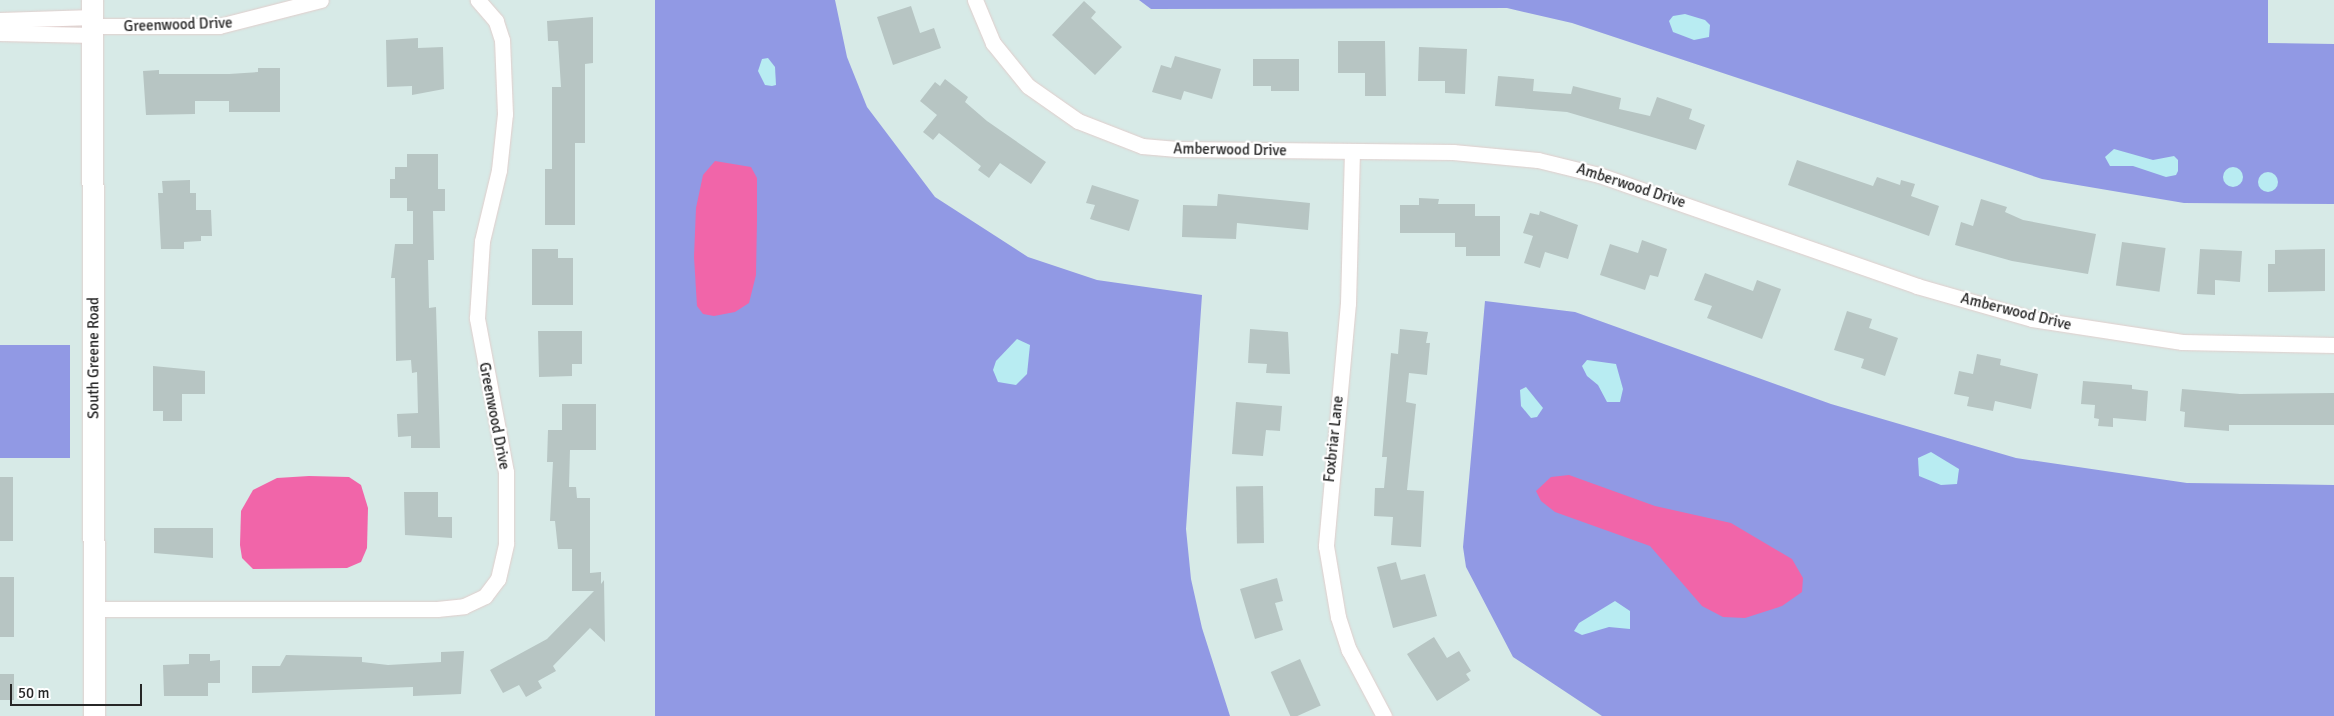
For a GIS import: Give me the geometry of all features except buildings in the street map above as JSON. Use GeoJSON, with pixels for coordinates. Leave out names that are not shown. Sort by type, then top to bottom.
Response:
{"type":"FeatureCollection","features":[{"type":"Feature","properties":{"kind":"street","name":"Greenwood Drive"},"geometry":{"type":"LineString","coordinates":[[93,20],[219,26],[321,0]]}},
{"type":"Feature","properties":{"kind":"street","name":"Greenwood Drive"},"geometry":{"type":"LineString","coordinates":[[95,609],[437,609],[464,606],[485,596],[498,579],[506,542],[506,472],[477,308],[482,241],[500,170],[505,114],[502,40],[496,21],[478,0]]}},
{"type":"Feature","properties":{"kind":"street","name":"Amberwood Drive"},"geometry":{"type":"LineString","coordinates":[[975,0],[993,43],[1028,86],[1078,121],[1109,135],[1142,146],[1177,150],[1492,154],[1569,166],[1917,286],[2072,327],[2210,344],[2334,345]]}},
{"type":"Feature","properties":{"kind":"street"},"geometry":{"type":"LineString","coordinates":[[0,20],[93,20]]}},
{"type":"Feature","properties":{"kind":"street"},"geometry":{"type":"LineString","coordinates":[[0,33],[93,20]]}},
{"type":"Feature","properties":{"kind":"street","name":"South Greene Road"},"geometry":{"type":"LineString","coordinates":[[93,20],[94,716]]}},
{"type":"Feature","properties":{"kind":"street","name":"Foxbriar Lane"},"geometry":{"type":"LineString","coordinates":[[1352,151],[1348,303],[1326,546],[1338,617],[1348,650],[1384,716]]}},
{"type":"Feature","properties":{"kind":"shaded area"},"geometry":{"type":"Polygon","coordinates":[[[655,0],[835,0],[847,57],[867,107],[935,197],[1028,257],[1097,280],[1202,295],[1186,529],[1191,579],[1202,628],[1230,716],[655,716],[655,0]]]}},
{"type":"Feature","properties":{"kind":"shaded area"},"geometry":{"type":"Polygon","coordinates":[[[1139,0],[2268,0],[2268,43],[2334,44],[2334,204],[2184,203],[2042,179],[1572,23],[1507,8],[1151,9],[1139,0]]]}},
{"type":"Feature","properties":{"kind":"shaded area"},"geometry":{"type":"Polygon","coordinates":[[[715,161],[751,167],[757,178],[757,220],[756,275],[749,303],[735,312],[714,316],[703,314],[697,306],[694,257],[696,208],[703,175],[715,161]]]}},
{"type":"Feature","properties":{"kind":"shaded area"},"geometry":{"type":"Polygon","coordinates":[[[1485,301],[1575,312],[1831,404],[2016,458],[2187,483],[2334,485],[2334,716],[1602,716],[1513,657],[1466,567],[1463,547],[1485,301]]]}},
{"type":"Feature","properties":{"kind":"shaded area"},"geometry":{"type":"Polygon","coordinates":[[[0,345],[70,345],[70,458],[0,458],[0,345]]]}},
{"type":"Feature","properties":{"kind":"shaded area"},"geometry":{"type":"Polygon","coordinates":[[[1569,475],[1655,506],[1731,523],[1792,559],[1803,578],[1802,592],[1782,606],[1745,618],[1723,617],[1702,606],[1650,546],[1555,512],[1541,501],[1536,491],[1551,477],[1569,475]]]}},
{"type":"Feature","properties":{"kind":"shaded area"},"geometry":{"type":"Polygon","coordinates":[[[309,476],[349,477],[361,485],[368,508],[367,548],[361,562],[347,568],[253,569],[242,558],[240,545],[241,511],[253,490],[277,478],[309,476]]]}},
{"type":"Feature","properties":{"kind":"sand"},"geometry":{"type":"Polygon","coordinates":[[[1685,14],[1705,20],[1710,25],[1709,37],[1694,40],[1673,32],[1669,21],[1673,16],[1685,14]]]}},
{"type":"Feature","properties":{"kind":"sand"},"geometry":{"type":"Polygon","coordinates":[[[768,58],[775,67],[776,85],[772,86],[765,85],[758,71],[762,59],[768,58]]]}},
{"type":"Feature","properties":{"kind":"sand"},"geometry":{"type":"Polygon","coordinates":[[[2114,149],[2153,160],[2174,156],[2178,160],[2178,171],[2176,175],[2166,177],[2133,166],[2110,166],[2105,157],[2114,149]]]}},
{"type":"Feature","properties":{"kind":"sand"},"geometry":{"type":"Polygon","coordinates":[[[2229,167],[2237,167],[2243,173],[2243,181],[2237,187],[2229,187],[2223,181],[2223,173],[2229,167]]]}},
{"type":"Feature","properties":{"kind":"sand"},"geometry":{"type":"Polygon","coordinates":[[[2268,172],[2275,175],[2278,182],[2275,189],[2268,192],[2261,189],[2258,182],[2261,175],[2268,172]]]}},
{"type":"Feature","properties":{"kind":"sand"},"geometry":{"type":"Polygon","coordinates":[[[1017,339],[1030,345],[1027,374],[1016,385],[998,382],[993,370],[996,361],[1017,339]]]}},
{"type":"Feature","properties":{"kind":"sand"},"geometry":{"type":"Polygon","coordinates":[[[1587,360],[1616,364],[1623,389],[1620,402],[1607,402],[1598,385],[1587,376],[1582,366],[1587,360]]]}},
{"type":"Feature","properties":{"kind":"sand"},"geometry":{"type":"Polygon","coordinates":[[[1526,387],[1543,408],[1537,417],[1531,418],[1521,406],[1520,390],[1526,387]]]}},
{"type":"Feature","properties":{"kind":"sand"},"geometry":{"type":"Polygon","coordinates":[[[1931,452],[1959,469],[1957,484],[1941,485],[1919,476],[1918,458],[1931,452]]]}},
{"type":"Feature","properties":{"kind":"sand"},"geometry":{"type":"Polygon","coordinates":[[[1615,601],[1630,611],[1630,629],[1609,627],[1582,635],[1574,631],[1579,623],[1615,601]]]}}]}
